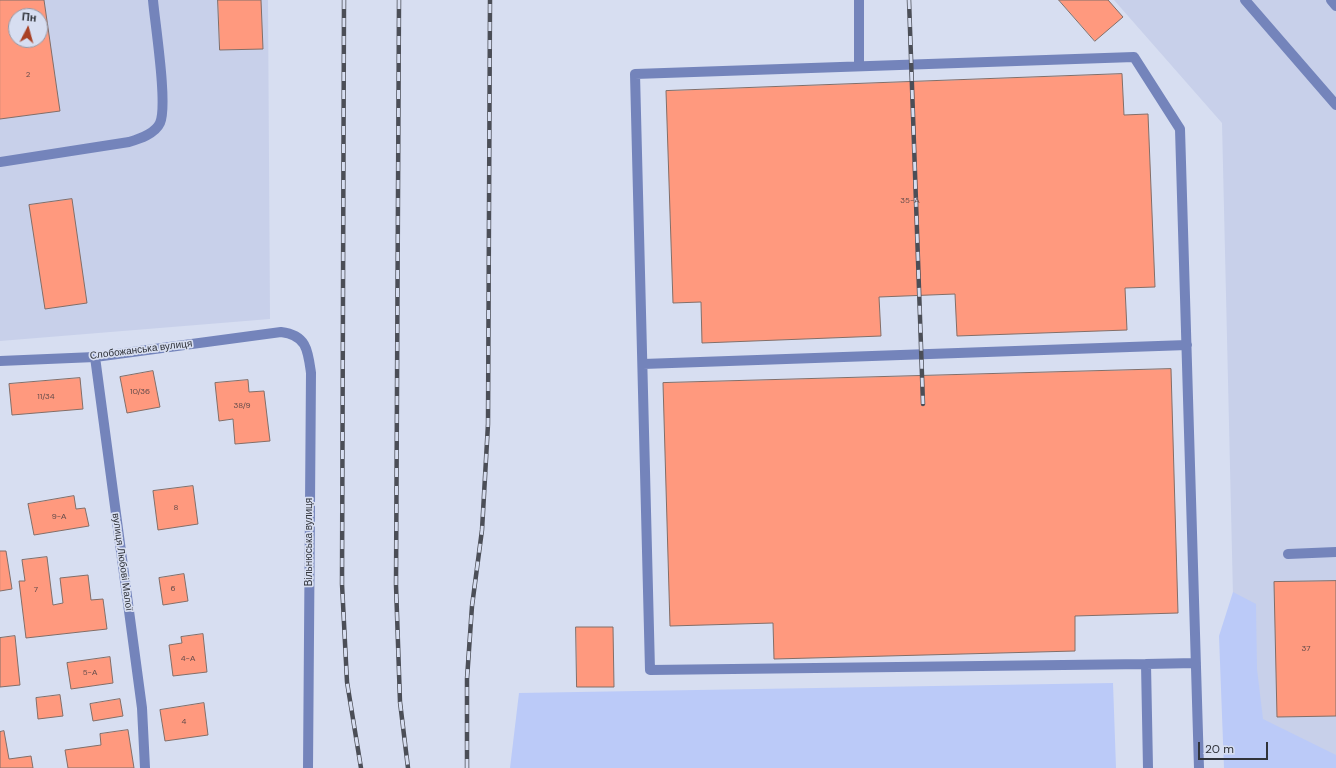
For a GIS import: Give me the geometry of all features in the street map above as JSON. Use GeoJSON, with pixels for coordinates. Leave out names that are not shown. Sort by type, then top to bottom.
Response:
{"type":"FeatureCollection","features":[{"type":"Feature","properties":{"kind":"street"},"geometry":{"type":"LineString","coordinates":[[0,162],[129,142],[146,136],[160,124],[163,104],[153,0]]}},
{"type":"Feature","properties":{"kind":"street"},"geometry":{"type":"LineString","coordinates":[[859,0],[859,66]]}},
{"type":"Feature","properties":{"kind":"street"},"geometry":{"type":"LineString","coordinates":[[1245,0],[1336,105]]}},
{"type":"Feature","properties":{"kind":"street"},"geometry":{"type":"LineString","coordinates":[[1331,0],[1336,6]]}},
{"type":"Feature","properties":{"kind":"street"},"geometry":{"type":"LineString","coordinates":[[1196,663],[650,670],[635,74],[1134,57],[1180,129],[1187,345],[1199,768]]}},
{"type":"Feature","properties":{"kind":"street","name":"Слобожанська вулиця"},"geometry":{"type":"LineString","coordinates":[[0,361],[95,356],[281,332]]}},
{"type":"Feature","properties":{"kind":"street","name":"Вільнюська вулиця"},"geometry":{"type":"LineString","coordinates":[[281,332],[298,337],[308,349],[311,373],[308,768]]}},
{"type":"Feature","properties":{"kind":"street"},"geometry":{"type":"LineString","coordinates":[[643,364],[1187,345]]}},
{"type":"Feature","properties":{"kind":"street","name":"вулиця Любові Малої"},"geometry":{"type":"LineString","coordinates":[[95,356],[142,708],[145,768]]}},
{"type":"Feature","properties":{"kind":"street"},"geometry":{"type":"LineString","coordinates":[[1288,554],[1336,552]]}},
{"type":"Feature","properties":{"kind":"street"},"geometry":{"type":"LineString","coordinates":[[1146,664],[1148,768]]}},
{"type":"Feature","properties":{"kind":"shaded area"},"geometry":{"type":"Polygon","coordinates":[[[0,0],[268,0],[270,319],[0,341],[0,0]]]}},
{"type":"Feature","properties":{"kind":"shaded area"},"geometry":{"type":"Polygon","coordinates":[[[1114,0],[1336,0],[1336,768],[1237,768],[1222,123],[1114,0]]]}},
{"type":"Feature","properties":{"kind":"shaded area"},"geometry":{"type":"Polygon","coordinates":[[[1233,592],[1256,604],[1257,669],[1263,719],[1336,755],[1336,768],[1224,768],[1219,636],[1233,592]]]}},
{"type":"Feature","properties":{"kind":"shaded area"},"geometry":{"type":"Polygon","coordinates":[[[1113,683],[1116,768],[510,768],[519,693],[1113,683]]]}},
{"type":"Feature","properties":{"kind":"building"},"geometry":{"type":"Polygon","coordinates":[[[0,0],[44,0],[45,8],[8,8],[8,48],[48,48],[48,28],[60,111],[0,119],[0,0]]]}},
{"type":"Feature","properties":{"kind":"building"},"geometry":{"type":"Polygon","coordinates":[[[218,0],[261,0],[263,49],[220,50],[218,0]]]}},
{"type":"Feature","properties":{"kind":"building"},"geometry":{"type":"Polygon","coordinates":[[[1059,0],[1108,0],[1123,17],[1095,41],[1059,0]]]}},
{"type":"Feature","properties":{"kind":"building"},"geometry":{"type":"Polygon","coordinates":[[[1122,74],[1124,115],[1148,114],[1155,287],[1125,288],[1127,330],[957,336],[955,294],[879,297],[881,336],[702,343],[701,302],[673,303],[666,91],[1122,74]]]}},
{"type":"Feature","properties":{"kind":"building"},"geometry":{"type":"Polygon","coordinates":[[[72,199],[87,303],[45,309],[29,205],[72,199]]]}},
{"type":"Feature","properties":{"kind":"building"},"geometry":{"type":"Polygon","coordinates":[[[1171,369],[1178,613],[1075,616],[1075,651],[774,659],[773,623],[670,626],[663,383],[1171,369]]]}},
{"type":"Feature","properties":{"kind":"building"},"geometry":{"type":"Polygon","coordinates":[[[153,371],[160,407],[127,413],[120,377],[153,371]]]}},
{"type":"Feature","properties":{"kind":"building"},"geometry":{"type":"Polygon","coordinates":[[[80,378],[83,409],[12,415],[9,384],[80,378]]]}},
{"type":"Feature","properties":{"kind":"building"},"geometry":{"type":"Polygon","coordinates":[[[248,380],[249,392],[264,391],[270,441],[235,444],[233,419],[219,421],[215,383],[248,380]]]}},
{"type":"Feature","properties":{"kind":"building"},"geometry":{"type":"Polygon","coordinates":[[[193,486],[198,524],[158,530],[153,491],[193,486]]]}},
{"type":"Feature","properties":{"kind":"building"},"geometry":{"type":"Polygon","coordinates":[[[74,496],[76,509],[85,508],[89,526],[34,535],[28,504],[74,496]]]}},
{"type":"Feature","properties":{"kind":"building"},"geometry":{"type":"Polygon","coordinates":[[[0,551],[6,551],[12,589],[0,591],[0,551]]]}},
{"type":"Feature","properties":{"kind":"building"},"geometry":{"type":"Polygon","coordinates":[[[47,557],[53,605],[63,603],[60,578],[88,575],[91,600],[103,599],[107,629],[26,638],[19,581],[25,581],[22,560],[47,557]]]}},
{"type":"Feature","properties":{"kind":"building"},"geometry":{"type":"Polygon","coordinates":[[[184,574],[188,601],[163,605],[159,578],[184,574]]]}},
{"type":"Feature","properties":{"kind":"building"},"geometry":{"type":"Polygon","coordinates":[[[1336,581],[1336,716],[1277,717],[1274,582],[1336,581]]]}},
{"type":"Feature","properties":{"kind":"building"},"geometry":{"type":"Polygon","coordinates":[[[576,627],[613,627],[614,687],[577,687],[576,627]]]}},
{"type":"Feature","properties":{"kind":"building"},"geometry":{"type":"Polygon","coordinates":[[[203,634],[207,672],[173,676],[169,645],[182,643],[181,637],[203,634]]]}},
{"type":"Feature","properties":{"kind":"building"},"geometry":{"type":"Polygon","coordinates":[[[15,636],[20,685],[0,687],[0,638],[15,636]]]}},
{"type":"Feature","properties":{"kind":"building"},"geometry":{"type":"Polygon","coordinates":[[[110,657],[113,683],[71,689],[67,663],[110,657]]]}},
{"type":"Feature","properties":{"kind":"building"},"geometry":{"type":"Polygon","coordinates":[[[60,695],[63,716],[38,719],[36,698],[60,695]]]}},
{"type":"Feature","properties":{"kind":"building"},"geometry":{"type":"Polygon","coordinates":[[[120,699],[123,716],[93,721],[90,704],[120,699]]]}},
{"type":"Feature","properties":{"kind":"building"},"geometry":{"type":"Polygon","coordinates":[[[204,703],[208,735],[165,741],[160,710],[204,703]]]}},
{"type":"Feature","properties":{"kind":"building"},"geometry":{"type":"Polygon","coordinates":[[[128,730],[134,768],[68,768],[65,750],[101,745],[100,734],[128,730]]]}},
{"type":"Feature","properties":{"kind":"building"},"geometry":{"type":"Polygon","coordinates":[[[4,731],[9,759],[31,756],[33,768],[0,768],[0,732],[4,731]]]}},
{"type":"Feature","properties":{"kind":"railway"},"geometry":{"type":"LineString","coordinates":[[344,0],[342,584],[347,682],[361,768]]}},
{"type":"Feature","properties":{"kind":"railway"},"geometry":{"type":"LineString","coordinates":[[399,0],[396,585],[400,702],[408,768]]}},
{"type":"Feature","properties":{"kind":"railway"},"geometry":{"type":"LineString","coordinates":[[467,768],[467,679],[472,606],[482,530],[488,424],[490,0]]}},
{"type":"Feature","properties":{"kind":"railway"},"geometry":{"type":"LineString","coordinates":[[909,0],[923,404]]}}]}
